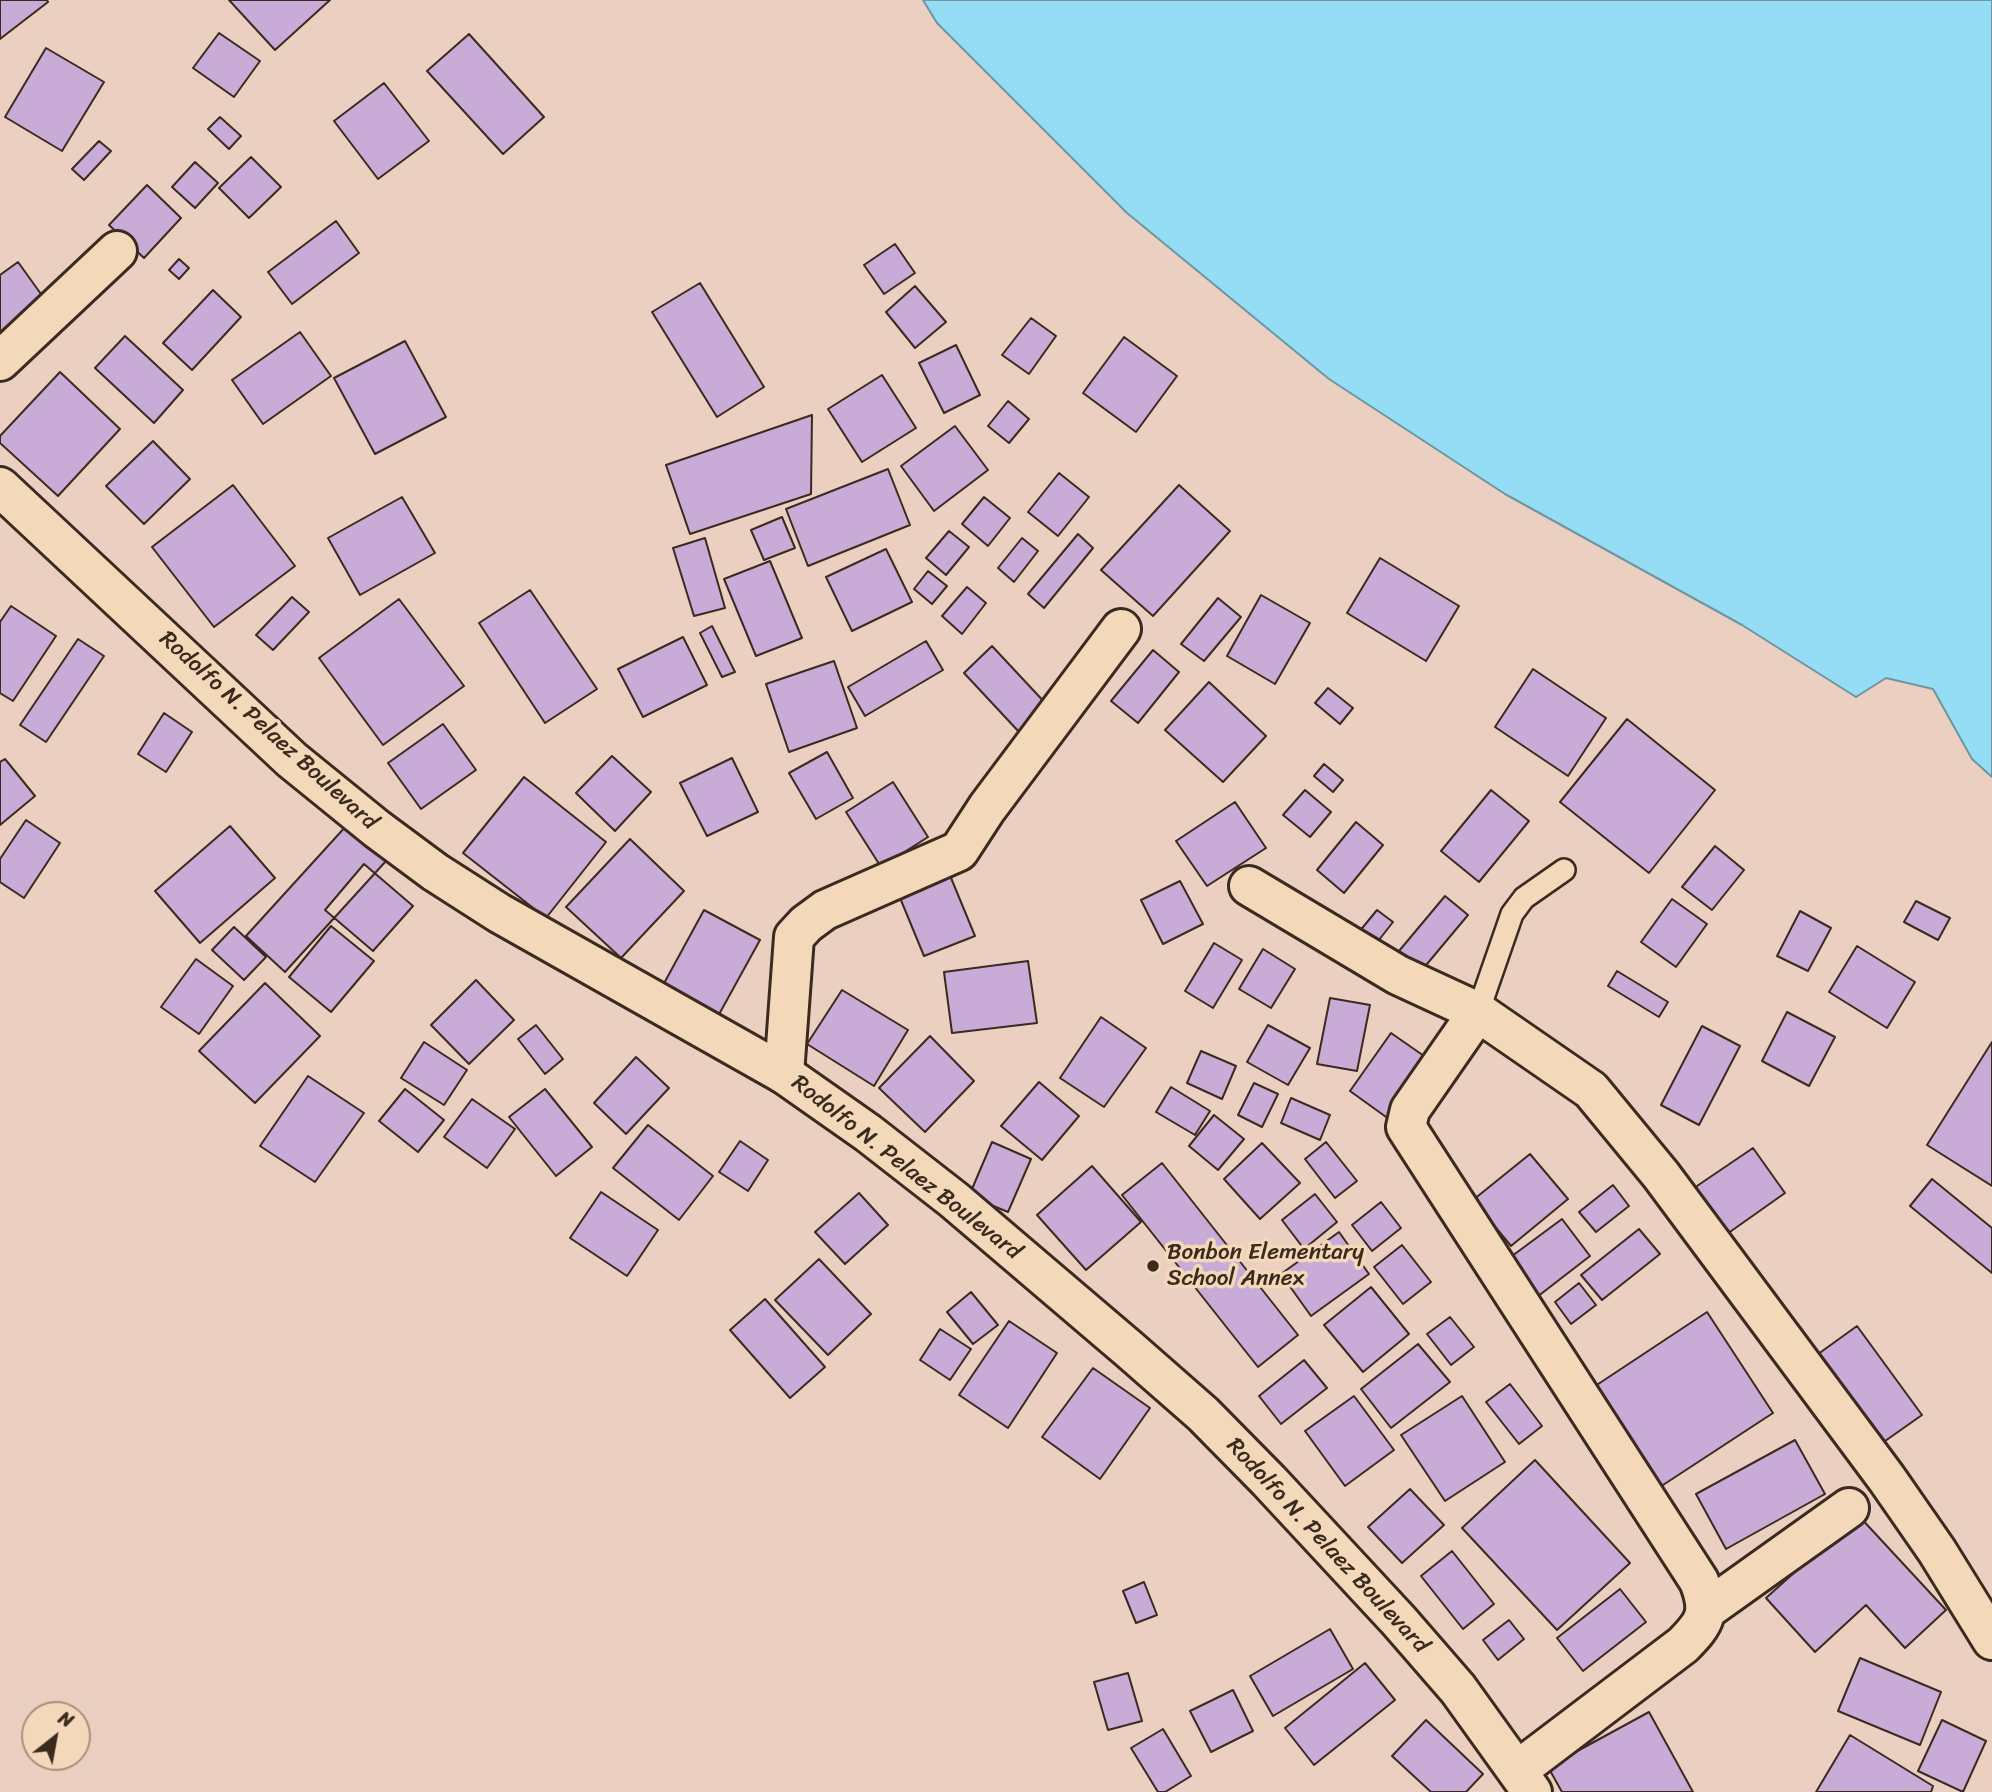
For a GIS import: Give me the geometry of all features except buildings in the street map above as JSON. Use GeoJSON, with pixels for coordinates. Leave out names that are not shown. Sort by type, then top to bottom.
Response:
{"type":"FeatureCollection","features":[{"type":"Feature","properties":{"kind":"street"},"geometry":{"type":"LineString","coordinates":[[0,361],[117,251]]}},
{"type":"Feature","properties":{"kind":"street","name":"Rodolfo N. Pelaez Boulevard"},"geometry":{"type":"LineString","coordinates":[[4,498],[292,760],[386,836],[435,872],[499,913],[784,1074],[868,1133],[954,1200],[1203,1414],[1269,1481],[1458,1689],[1525,1781]]}},
{"type":"Feature","properties":{"kind":"street"},"geometry":{"type":"LineString","coordinates":[[784,1074],[794,937],[825,910],[959,851],[987,808],[1121,629]]}},
{"type":"Feature","properties":{"kind":"street"},"geometry":{"type":"LineString","coordinates":[[1249,886],[1398,975],[1478,1012],[1591,1090],[1661,1175],[1894,1490],[1937,1551],[1992,1640]]}},
{"type":"Feature","properties":{"kind":"street"},"geometry":{"type":"LineString","coordinates":[[1478,1012],[1410,1110],[1406,1127],[1699,1581],[1706,1610],[1703,1623],[1683,1646],[1525,1781]]}},
{"type":"Feature","properties":{"kind":"street"},"geometry":{"type":"LineString","coordinates":[[1706,1610],[1849,1508]]}},
{"type":"Feature","properties":{"kind":"lane"},"geometry":{"type":"LineString","coordinates":[[1478,1012],[1512,914],[1524,898],[1564,870]]}},
{"type":"Feature","properties":{"kind":"water"},"geometry":{"type":"Polygon","coordinates":[[[923,0],[1992,0],[1992,777],[1972,759],[1933,689],[1886,678],[1856,697],[1742,625],[1505,494],[1329,379],[1127,213],[937,23],[923,0]]]}},
{"type":"Feature","properties":{"kind":"place","name":"Bonbon Elementary School Annex"},"geometry":{"type":"Point","coordinates":[1153,1266]}}]}
